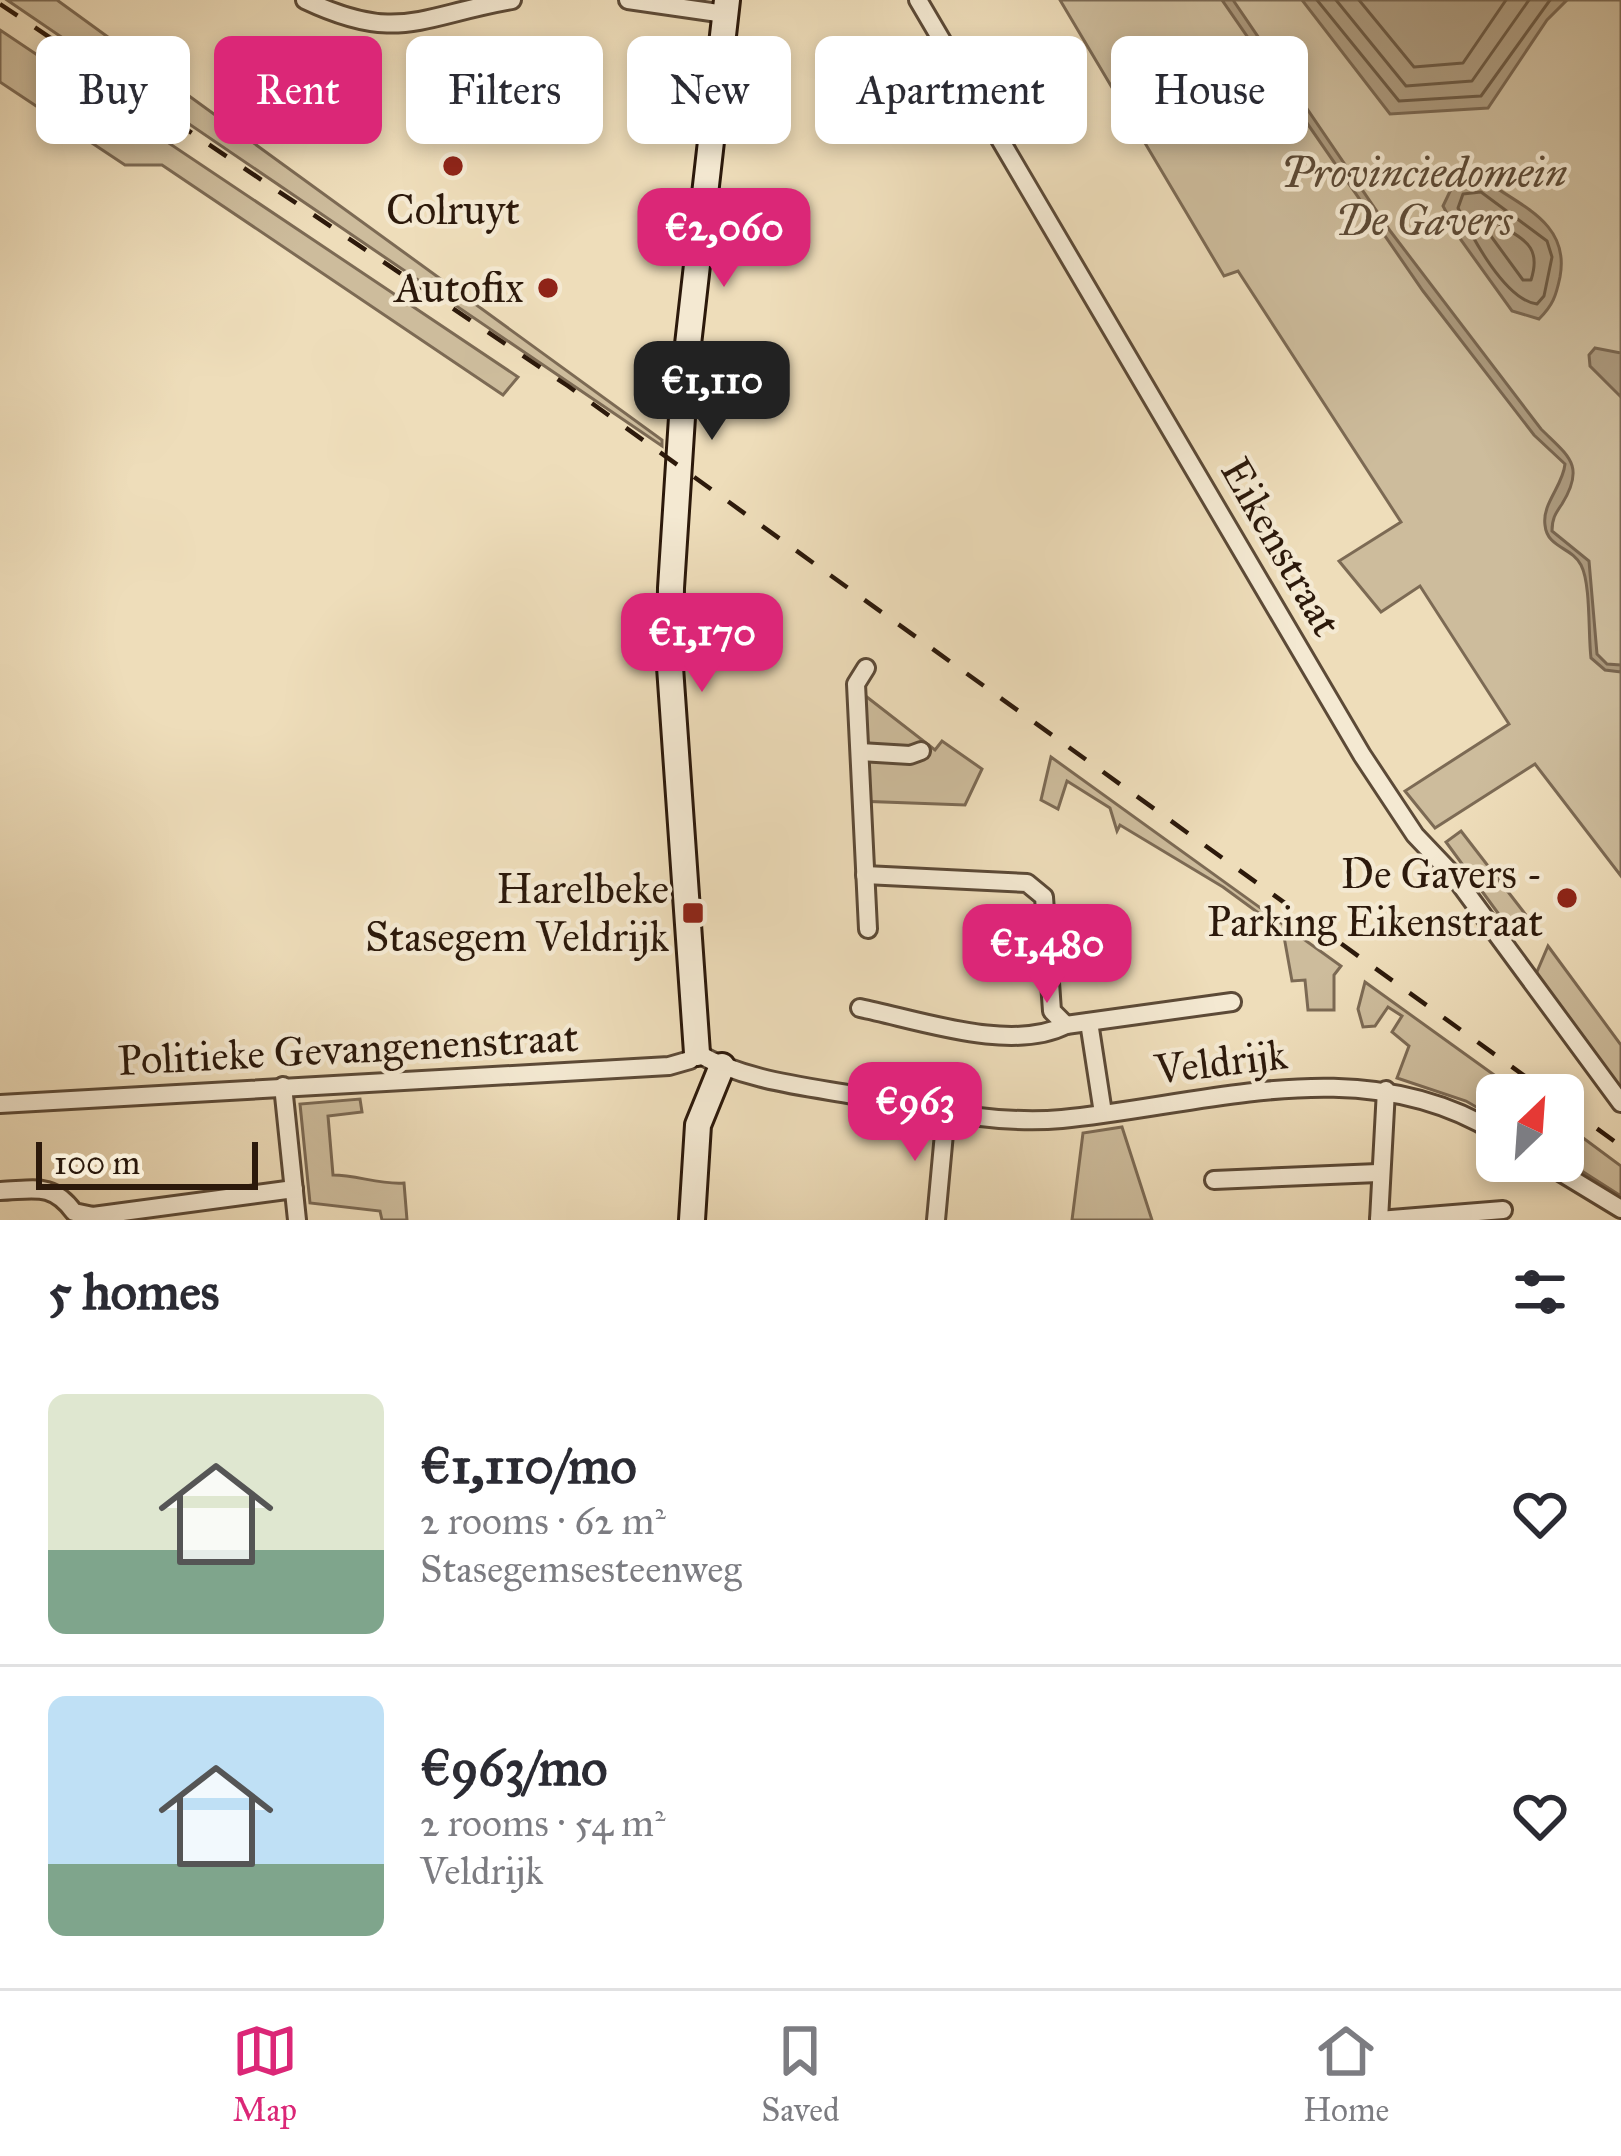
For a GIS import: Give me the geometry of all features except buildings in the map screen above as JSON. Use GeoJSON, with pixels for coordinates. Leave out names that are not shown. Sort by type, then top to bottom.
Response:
{"type":"FeatureCollection","features":[{"type":"Feature","properties":{"kind":"street"},"geometry":{"type":"LineString","coordinates":[[305,0],[342,17],[392,26],[512,0]]}},
{"type":"Feature","properties":{"kind":"street"},"geometry":{"type":"LineString","coordinates":[[628,0],[726,7],[685,371],[670,588],[670,667],[697,1053]]}},
{"type":"Feature","properties":{"kind":"street","name":"Eikenstraat"},"geometry":{"type":"LineString","coordinates":[[918,0],[1362,755],[1415,835],[1454,876],[1621,1103]]}},
{"type":"Feature","properties":{"kind":"street"},"geometry":{"type":"LineString","coordinates":[[866,668],[856,684],[868,929]]}},
{"type":"Feature","properties":{"kind":"street"},"geometry":{"type":"LineString","coordinates":[[860,752],[921,751]]}},
{"type":"Feature","properties":{"kind":"street"},"geometry":{"type":"LineString","coordinates":[[866,875],[1028,883],[1036,888],[1044,898],[1052,1011],[1066,1025]]}},
{"type":"Feature","properties":{"kind":"street"},"geometry":{"type":"LineString","coordinates":[[860,1008],[1000,1036],[1050,1033],[1066,1025],[1232,1002]]}},
{"type":"Feature","properties":{"kind":"street"},"geometry":{"type":"LineString","coordinates":[[1090,1022],[1103,1113]]}},
{"type":"Feature","properties":{"kind":"street","name":"Veldrijk"},"geometry":{"type":"LineString","coordinates":[[697,1053],[722,1066],[946,1112],[1021,1121],[1293,1088],[1351,1086],[1429,1101],[1476,1123]]}},
{"type":"Feature","properties":{"kind":"street","name":"Politieke Gevangenenstraat"},"geometry":{"type":"LineString","coordinates":[[0,1104],[669,1066],[697,1053]]}},
{"type":"Feature","properties":{"kind":"street"},"geometry":{"type":"LineString","coordinates":[[692,1220],[698,1125],[722,1066]]}},
{"type":"Feature","properties":{"kind":"street"},"geometry":{"type":"LineString","coordinates":[[284,1085],[297,1220]]}},
{"type":"Feature","properties":{"kind":"street"},"geometry":{"type":"LineString","coordinates":[[1386,1090],[1379,1220],[1503,1210]]}},
{"type":"Feature","properties":{"kind":"street"},"geometry":{"type":"LineString","coordinates":[[936,1220],[946,1112]]}},
{"type":"Feature","properties":{"kind":"street"},"geometry":{"type":"LineString","coordinates":[[1214,1180],[1378,1173]]}},
{"type":"Feature","properties":{"kind":"street"},"geometry":{"type":"LineString","coordinates":[[1577,1182],[1621,1209]]}},
{"type":"Feature","properties":{"kind":"street"},"geometry":{"type":"LineString","coordinates":[[0,1191],[49,1189],[62,1196],[74,1212],[93,1216],[294,1189]]}},
{"type":"Feature","properties":{"kind":"green space"},"geometry":{"type":"Polygon","coordinates":[[[7,0],[57,0],[106,36],[60,36],[7,0]]]}},
{"type":"Feature","properties":{"kind":"green space","name":"Provinciedomein De Gavers"},"geometry":{"type":"Polygon","coordinates":[[[1060,0],[1621,0],[1621,876],[1535,764],[1435,828],[1405,791],[1509,724],[1420,586],[1381,612],[1339,561],[1401,522],[1238,271],[1224,276],[1146,144],[1308,144],[1308,36],[1111,36],[1111,86],[1087,45],[1087,36],[1081,36],[1060,0]]]}},
{"type":"Feature","properties":{"kind":"green space"},"geometry":{"type":"Polygon","coordinates":[[[0,30],[36,54],[36,106],[0,82],[0,30]]]}},
{"type":"Feature","properties":{"kind":"green space"},"geometry":{"type":"Polygon","coordinates":[[[190,97],[214,114],[214,141],[190,125],[190,97]]]}},
{"type":"Feature","properties":{"kind":"green space"},"geometry":{"type":"Polygon","coordinates":[[[93,144],[170,144],[518,377],[503,395],[162,165],[125,165],[93,144]]]}},
{"type":"Feature","properties":{"kind":"green space"},"geometry":{"type":"Polygon","coordinates":[[[218,144],[255,144],[662,440],[662,446],[218,144]]]}},
{"type":"Feature","properties":{"kind":"green space"},"geometry":{"type":"Polygon","coordinates":[[[863,694],[935,750],[942,741],[982,769],[965,805],[857,801],[863,694]]]}},
{"type":"Feature","properties":{"kind":"green space"},"geometry":{"type":"Polygon","coordinates":[[[1051,757],[1341,966],[1334,975],[1334,1010],[1308,1010],[1305,980],[1292,981],[1283,931],[1223,887],[1120,825],[1117,831],[1110,808],[1067,781],[1058,809],[1041,800],[1051,757]]]}},
{"type":"Feature","properties":{"kind":"green space"},"geometry":{"type":"Polygon","coordinates":[[[1461,831],[1526,915],[1503,920],[1446,842],[1461,831]]]}},
{"type":"Feature","properties":{"kind":"green space"},"geometry":{"type":"Polygon","coordinates":[[[1548,946],[1621,1045],[1621,1090],[1536,974],[1548,946]]]}},
{"type":"Feature","properties":{"kind":"green space"},"geometry":{"type":"Polygon","coordinates":[[[1365,982],[1493,1074],[1476,1074],[1476,1107],[1397,1078],[1409,1046],[1392,1032],[1402,1016],[1388,1007],[1375,1026],[1363,1027],[1358,1009],[1365,982]]]}},
{"type":"Feature","properties":{"kind":"green space"},"geometry":{"type":"Polygon","coordinates":[[[360,1099],[362,1112],[328,1116],[333,1175],[404,1183],[407,1220],[382,1220],[380,1211],[310,1203],[300,1104],[360,1099]]]}},
{"type":"Feature","properties":{"kind":"green space"},"geometry":{"type":"Polygon","coordinates":[[[1122,1127],[1152,1220],[1072,1220],[1083,1133],[1122,1127]]]}},
{"type":"Feature","properties":{"kind":"green space"},"geometry":{"type":"Polygon","coordinates":[[[1584,1139],[1621,1166],[1621,1196],[1584,1172],[1584,1139]]]}},
{"type":"Feature","properties":{"kind":"water"},"geometry":{"type":"Polygon","coordinates":[[[1222,0],[1233,0],[1258,36],[1247,36],[1222,0]]]}},
{"type":"Feature","properties":{"kind":"water"},"geometry":{"type":"Polygon","coordinates":[[[1302,0],[1567,0],[1547,20],[1488,108],[1390,114],[1302,0]]]}},
{"type":"Feature","properties":{"kind":"water"},"geometry":{"type":"Polygon","coordinates":[[[1308,110],[1391,232],[1571,462],[1573,480],[1552,531],[1589,561],[1597,654],[1607,664],[1621,665],[1621,672],[1605,670],[1591,658],[1584,573],[1577,559],[1547,533],[1547,509],[1565,464],[1534,435],[1423,291],[1308,125],[1308,110]]]}},
{"type":"Feature","properties":{"kind":"water"},"geometry":{"type":"Polygon","coordinates":[[[1483,179],[1540,218],[1558,243],[1559,284],[1539,319],[1512,311],[1461,240],[1443,206],[1454,183],[1483,179]]]}},
{"type":"Feature","properties":{"kind":"water"},"geometry":{"type":"Polygon","coordinates":[[[1595,348],[1621,353],[1621,397],[1590,366],[1589,355],[1595,348]]]}},
{"type":"Feature","properties":{"kind":"railway"},"geometry":{"type":"LineString","coordinates":[[0,4],[568,386],[1522,1074]]}},
{"type":"Feature","properties":{"kind":"railway"},"geometry":{"type":"LineString","coordinates":[[1584,1119],[1621,1146]]}},
{"type":"Feature","properties":{"kind":"place","name":"Colruyt"},"geometry":{"type":"Point","coordinates":[453,166]}},
{"type":"Feature","properties":{"kind":"place","name":"Autofix"},"geometry":{"type":"Point","coordinates":[548,288]}},
{"type":"Feature","properties":{"kind":"place","name":"De Gavers - Parking Eikenstraat"},"geometry":{"type":"Point","coordinates":[1567,898]}},
{"type":"Feature","properties":{"kind":"place","name":"Harelbeke Stasegem Veldrijk"},"geometry":{"type":"Point","coordinates":[693,913]}}]}
